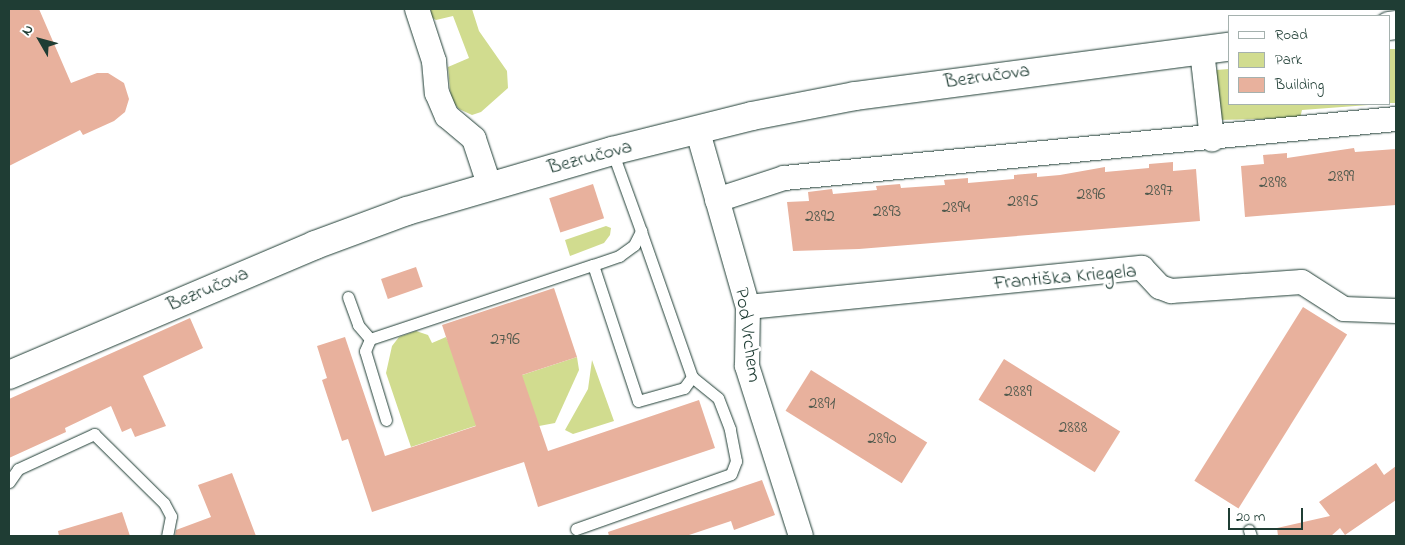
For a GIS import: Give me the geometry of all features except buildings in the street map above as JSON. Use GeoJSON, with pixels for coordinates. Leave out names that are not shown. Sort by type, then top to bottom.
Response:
{"type":"FeatureCollection","features":[{"type":"Feature","properties":{"kind":"street"},"geometry":{"type":"LineString","coordinates":[[417,9],[434,61],[437,93],[447,116],[474,139],[490,186]]}},
{"type":"Feature","properties":{"kind":"street","name":"Bezručova"},"geometry":{"type":"LineString","coordinates":[[9,375],[314,245],[407,211],[612,151],[698,132],[752,116],[855,96],[1228,47]]}},
{"type":"Feature","properties":{"kind":"street"},"geometry":{"type":"LineString","coordinates":[[1202,50],[1212,139]]}},
{"type":"Feature","properties":{"kind":"street"},"geometry":{"type":"LineString","coordinates":[[717,200],[784,178],[1212,139],[1396,119]]}},
{"type":"Feature","properties":{"kind":"street","name":"Pod Vrchem"},"geometry":{"type":"LineString","coordinates":[[698,132],[748,307],[747,366],[801,536]]}},
{"type":"Feature","properties":{"kind":"street","name":"Františka Kriegela"},"geometry":{"type":"LineString","coordinates":[[748,307],[1142,268],[1160,287],[1171,291],[1302,282],[1344,310],[1396,311]]}},
{"type":"Feature","properties":{"kind":"lane"},"geometry":{"type":"LineString","coordinates":[[576,529],[731,474],[736,461],[730,429],[718,398],[692,377],[642,231],[612,151]]}},
{"type":"Feature","properties":{"kind":"lane"},"geometry":{"type":"LineString","coordinates":[[386,420],[365,351],[370,339],[593,266],[626,250],[634,244],[642,231]]}},
{"type":"Feature","properties":{"kind":"lane"},"geometry":{"type":"LineString","coordinates":[[593,266],[638,401],[684,388],[692,377]]}},
{"type":"Feature","properties":{"kind":"lane"},"geometry":{"type":"LineString","coordinates":[[348,297],[358,325],[370,339]]}},
{"type":"Feature","properties":{"kind":"lane"},"geometry":{"type":"LineString","coordinates":[[9,482],[18,469],[94,434],[164,503],[171,516],[167,536]]}},
{"type":"Feature","properties":{"kind":"green space"},"geometry":{"type":"Polygon","coordinates":[[[431,9],[472,9],[479,31],[507,71],[508,88],[481,112],[472,115],[459,109],[451,100],[448,67],[469,58],[453,16],[436,20],[431,17],[431,9]]]}},
{"type":"Feature","properties":{"kind":"green space"},"geometry":{"type":"Polygon","coordinates":[[[1390,49],[1396,49],[1396,103],[1390,103],[1390,49]]]}},
{"type":"Feature","properties":{"kind":"green space"},"geometry":{"type":"Polygon","coordinates":[[[1228,69],[1228,105],[1369,105],[1302,110],[1300,118],[1216,120],[1216,70],[1228,69]]]}},
{"type":"Feature","properties":{"kind":"green space"},"geometry":{"type":"Polygon","coordinates":[[[606,226],[611,228],[610,235],[604,243],[570,256],[565,240],[606,226]]]}},
{"type":"Feature","properties":{"kind":"green space"},"geometry":{"type":"Polygon","coordinates":[[[416,331],[428,335],[432,343],[446,337],[487,422],[411,447],[386,373],[392,346],[399,337],[416,331]]]}},
{"type":"Feature","properties":{"kind":"green space"},"geometry":{"type":"Polygon","coordinates":[[[577,357],[579,370],[555,423],[539,426],[510,379],[577,357]]]}},
{"type":"Feature","properties":{"kind":"green space"},"geometry":{"type":"Polygon","coordinates":[[[592,360],[614,421],[573,434],[565,430],[588,389],[592,360]]]}}]}
